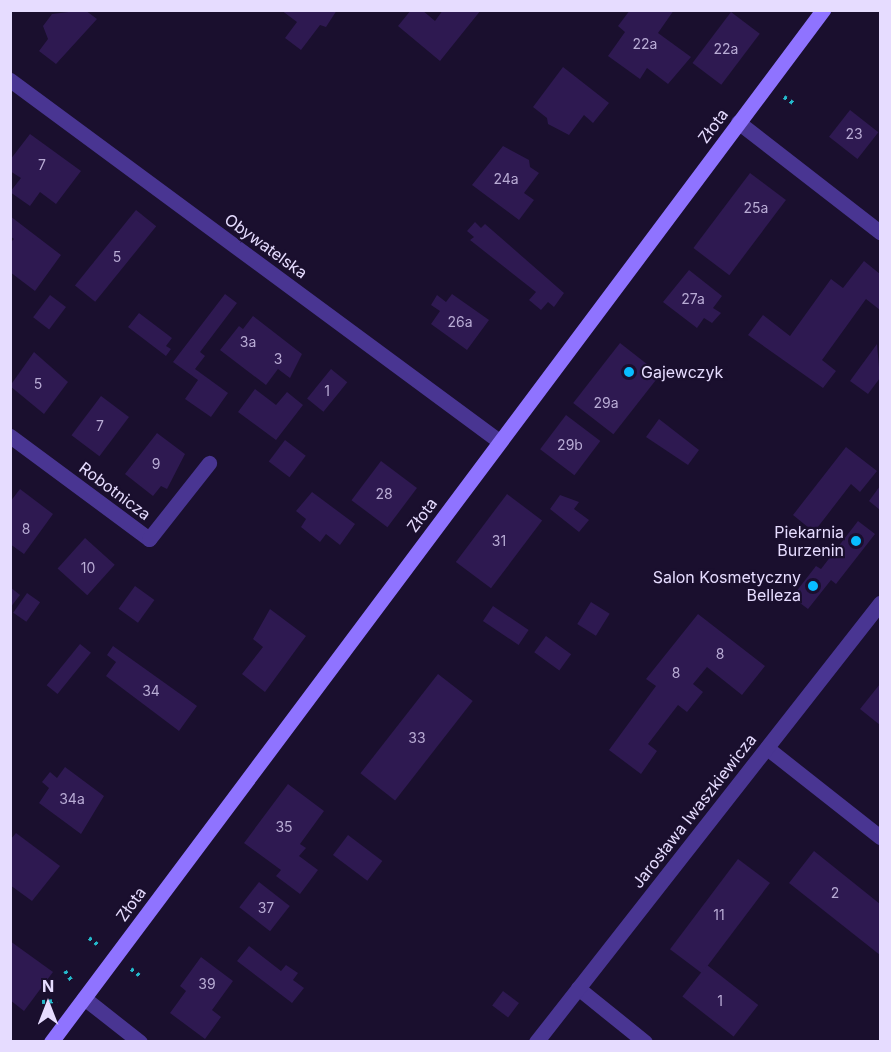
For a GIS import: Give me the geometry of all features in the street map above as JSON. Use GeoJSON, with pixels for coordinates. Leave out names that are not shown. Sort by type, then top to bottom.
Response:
{"type":"FeatureCollection","features":[{"type":"Feature","properties":{"kind":"street","name":"Złota"},"geometry":{"type":"LineString","coordinates":[[51,1041],[823,10]]}},
{"type":"Feature","properties":{"kind":"street","name":"Obywatelska"},"geometry":{"type":"LineString","coordinates":[[10,80],[499,441]]}},
{"type":"Feature","properties":{"kind":"street"},"geometry":{"type":"LineString","coordinates":[[738,122],[880,232]]}},
{"type":"Feature","properties":{"kind":"street","name":"Robotnicza"},"geometry":{"type":"LineString","coordinates":[[10,436],[149,539],[209,463]]}},
{"type":"Feature","properties":{"kind":"street","name":"Jarosława Iwaszkiewicza"},"geometry":{"type":"LineString","coordinates":[[536,1041],[880,603]]}},
{"type":"Feature","properties":{"kind":"street"},"geometry":{"type":"LineString","coordinates":[[767,748],[880,837]]}},
{"type":"Feature","properties":{"kind":"street"},"geometry":{"type":"LineString","coordinates":[[578,988],[645,1041]]}},
{"type":"Feature","properties":{"kind":"street"},"geometry":{"type":"LineString","coordinates":[[84,998],[140,1041]]}},
{"type":"Feature","properties":{"kind":"building"},"geometry":{"type":"Polygon","coordinates":[[[85,10],[97,19],[56,64],[39,51],[48,39],[43,26],[52,14],[85,10]]]}},
{"type":"Feature","properties":{"kind":"building"},"geometry":{"type":"Polygon","coordinates":[[[281,10],[337,10],[326,27],[320,25],[301,50],[285,38],[297,22],[281,10]]]}},
{"type":"Feature","properties":{"kind":"building"},"geometry":{"type":"Polygon","coordinates":[[[411,10],[422,10],[435,21],[443,10],[481,10],[440,61],[398,26],[411,10]]]}},
{"type":"Feature","properties":{"kind":"building"},"geometry":{"type":"Polygon","coordinates":[[[630,10],[674,10],[658,33],[691,57],[668,84],[647,68],[640,79],[608,56],[625,32],[618,26],[630,10]]]}},
{"type":"Feature","properties":{"kind":"building"},"geometry":{"type":"Polygon","coordinates":[[[731,12],[760,34],[721,85],[692,63],[731,12]]]}},
{"type":"Feature","properties":{"kind":"building"},"geometry":{"type":"Polygon","coordinates":[[[563,67],[609,103],[593,123],[584,115],[569,135],[548,124],[547,118],[533,107],[563,67]]]}},
{"type":"Feature","properties":{"kind":"building"},"geometry":{"type":"Polygon","coordinates":[[[850,110],[878,132],[857,159],[829,137],[850,110]]]}},
{"type":"Feature","properties":{"kind":"building"},"geometry":{"type":"Polygon","coordinates":[[[30,134],[81,171],[56,204],[40,192],[30,206],[10,192],[21,178],[10,171],[10,160],[30,134]]]}},
{"type":"Feature","properties":{"kind":"building"},"geometry":{"type":"Polygon","coordinates":[[[503,146],[529,160],[530,167],[539,173],[524,193],[534,200],[519,220],[472,185],[503,146]]]}},
{"type":"Feature","properties":{"kind":"building"},"geometry":{"type":"Polygon","coordinates":[[[750,173],[786,200],[729,275],[693,248],[750,173]]]}},
{"type":"Feature","properties":{"kind":"building"},"geometry":{"type":"Polygon","coordinates":[[[136,210],[156,226],[95,302],[75,285],[136,210]]]}},
{"type":"Feature","properties":{"kind":"building"},"geometry":{"type":"Polygon","coordinates":[[[10,216],[61,255],[35,291],[10,272],[10,243],[14,239],[10,236],[10,216]]]}},
{"type":"Feature","properties":{"kind":"building"},"geometry":{"type":"Polygon","coordinates":[[[475,222],[481,228],[485,224],[564,293],[554,307],[548,302],[541,310],[529,300],[536,292],[470,240],[474,237],[467,231],[475,222]]]}},
{"type":"Feature","properties":{"kind":"building"},"geometry":{"type":"Polygon","coordinates":[[[864,261],[880,274],[880,310],[866,299],[822,360],[836,371],[823,388],[748,335],[763,315],[790,336],[831,279],[843,288],[864,261]]]}},
{"type":"Feature","properties":{"kind":"building"},"geometry":{"type":"Polygon","coordinates":[[[689,270],[722,296],[713,308],[721,313],[712,323],[704,318],[697,328],[663,302],[689,270]]]}},
{"type":"Feature","properties":{"kind":"building"},"geometry":{"type":"Polygon","coordinates":[[[225,294],[237,303],[200,352],[205,356],[195,369],[228,393],[211,417],[185,399],[198,380],[173,362],[225,294]]]}},
{"type":"Feature","properties":{"kind":"building"},"geometry":{"type":"Polygon","coordinates":[[[452,294],[489,320],[467,350],[431,324],[440,311],[431,305],[437,295],[446,302],[452,294]]]}},
{"type":"Feature","properties":{"kind":"building"},"geometry":{"type":"Polygon","coordinates":[[[50,295],[66,307],[49,329],[33,317],[50,295]]]}},
{"type":"Feature","properties":{"kind":"building"},"geometry":{"type":"Polygon","coordinates":[[[139,313],[172,338],[166,346],[171,349],[166,356],[128,327],[139,313]]]}},
{"type":"Feature","properties":{"kind":"building"},"geometry":{"type":"Polygon","coordinates":[[[253,316],[302,354],[290,378],[278,369],[266,385],[220,350],[239,326],[243,329],[253,316]]]}},
{"type":"Feature","properties":{"kind":"building"},"geometry":{"type":"Polygon","coordinates":[[[620,343],[660,374],[613,434],[573,403],[620,343]]]}},
{"type":"Feature","properties":{"kind":"building"},"geometry":{"type":"Polygon","coordinates":[[[877,344],[880,378],[868,394],[850,381],[877,344]]]}},
{"type":"Feature","properties":{"kind":"building"},"geometry":{"type":"Polygon","coordinates":[[[34,352],[68,382],[44,414],[10,386],[34,352]]]}},
{"type":"Feature","properties":{"kind":"building"},"geometry":{"type":"Polygon","coordinates":[[[331,369],[347,382],[323,412],[307,399],[331,369]]]}},
{"type":"Feature","properties":{"kind":"building"},"geometry":{"type":"Polygon","coordinates":[[[255,389],[276,405],[287,392],[303,405],[276,440],[238,412],[255,389]]]}},
{"type":"Feature","properties":{"kind":"building"},"geometry":{"type":"Polygon","coordinates":[[[101,396],[129,417],[99,456],[72,435],[101,396]]]}},
{"type":"Feature","properties":{"kind":"building"},"geometry":{"type":"Polygon","coordinates":[[[566,415],[600,441],[574,475],[540,449],[566,415]]]}},
{"type":"Feature","properties":{"kind":"building"},"geometry":{"type":"Polygon","coordinates":[[[659,419],[699,450],[688,465],[646,437],[659,419]]]}},
{"type":"Feature","properties":{"kind":"building"},"geometry":{"type":"Polygon","coordinates":[[[157,433],[185,454],[167,489],[161,486],[153,496],[125,474],[157,433]]]}},
{"type":"Feature","properties":{"kind":"building"},"geometry":{"type":"Polygon","coordinates":[[[285,440],[306,456],[290,477],[269,462],[285,440]]]}},
{"type":"Feature","properties":{"kind":"building"},"geometry":{"type":"Polygon","coordinates":[[[846,447],[877,471],[860,492],[851,484],[814,532],[793,515],[846,447]]]}},
{"type":"Feature","properties":{"kind":"building"},"geometry":{"type":"Polygon","coordinates":[[[381,461],[417,488],[387,527],[352,500],[381,461]]]}},
{"type":"Feature","properties":{"kind":"building"},"geometry":{"type":"Polygon","coordinates":[[[880,486],[880,510],[869,501],[880,486]]]}},
{"type":"Feature","properties":{"kind":"building"},"geometry":{"type":"Polygon","coordinates":[[[20,489],[53,514],[24,554],[10,544],[10,502],[20,489]]]}},
{"type":"Feature","properties":{"kind":"building"},"geometry":{"type":"Polygon","coordinates":[[[312,492],[355,524],[340,545],[326,534],[320,542],[301,527],[306,519],[296,511],[312,492]]]}},
{"type":"Feature","properties":{"kind":"building"},"geometry":{"type":"Polygon","coordinates":[[[507,494],[542,520],[491,588],[456,562],[507,494]]]}},
{"type":"Feature","properties":{"kind":"building"},"geometry":{"type":"Polygon","coordinates":[[[560,495],[579,502],[574,509],[589,520],[579,532],[550,509],[560,495]]]}},
{"type":"Feature","properties":{"kind":"building"},"geometry":{"type":"Polygon","coordinates":[[[858,521],[875,534],[836,584],[831,580],[808,609],[792,597],[816,566],[821,569],[858,521]]]}},
{"type":"Feature","properties":{"kind":"building"},"geometry":{"type":"Polygon","coordinates":[[[85,538],[115,565],[87,595],[58,568],[85,538]]]}},
{"type":"Feature","properties":{"kind":"building"},"geometry":{"type":"Polygon","coordinates":[[[135,586],[154,600],[138,623],[119,609],[135,586]]]}},
{"type":"Feature","properties":{"kind":"building"},"geometry":{"type":"Polygon","coordinates":[[[10,587],[20,595],[10,608],[10,587]]]}},
{"type":"Feature","properties":{"kind":"building"},"geometry":{"type":"Polygon","coordinates":[[[27,593],[40,602],[26,622],[13,613],[27,593]]]}},
{"type":"Feature","properties":{"kind":"building"},"geometry":{"type":"Polygon","coordinates":[[[591,602],[610,614],[596,636],[577,624],[591,602]]]}},
{"type":"Feature","properties":{"kind":"building"},"geometry":{"type":"Polygon","coordinates":[[[493,606],[529,630],[519,645],[483,621],[493,606]]]}},
{"type":"Feature","properties":{"kind":"building"},"geometry":{"type":"Polygon","coordinates":[[[270,609],[306,636],[265,692],[242,674],[263,647],[253,639],[270,609]]]}},
{"type":"Feature","properties":{"kind":"building"},"geometry":{"type":"Polygon","coordinates":[[[698,614],[765,666],[742,695],[707,667],[693,684],[703,692],[687,712],[678,705],[648,744],[657,751],[641,774],[609,750],[656,686],[646,679],[698,614]]]}},
{"type":"Feature","properties":{"kind":"building"},"geometry":{"type":"Polygon","coordinates":[[[546,636],[571,654],[559,670],[534,652],[546,636]]]}},
{"type":"Feature","properties":{"kind":"building"},"geometry":{"type":"Polygon","coordinates":[[[80,644],[91,653],[58,694],[47,685],[80,644]]]}},
{"type":"Feature","properties":{"kind":"building"},"geometry":{"type":"Polygon","coordinates":[[[113,646],[197,706],[179,731],[106,676],[116,662],[107,655],[113,646]]]}},
{"type":"Feature","properties":{"kind":"building"},"geometry":{"type":"Polygon","coordinates":[[[438,674],[473,701],[395,800],[360,773],[438,674]]]}},
{"type":"Feature","properties":{"kind":"building"},"geometry":{"type":"Polygon","coordinates":[[[880,684],[880,725],[860,709],[880,684]]]}},
{"type":"Feature","properties":{"kind":"building"},"geometry":{"type":"Polygon","coordinates":[[[65,767],[104,796],[81,834],[39,803],[49,788],[42,782],[50,772],[57,778],[65,767]]]}},
{"type":"Feature","properties":{"kind":"building"},"geometry":{"type":"Polygon","coordinates":[[[288,784],[324,811],[300,844],[306,848],[299,856],[318,870],[300,894],[276,876],[281,870],[244,843],[288,784]]]}},
{"type":"Feature","properties":{"kind":"building"},"geometry":{"type":"Polygon","coordinates":[[[16,833],[60,866],[32,901],[10,885],[10,840],[16,833]]]}},
{"type":"Feature","properties":{"kind":"building"},"geometry":{"type":"Polygon","coordinates":[[[348,835],[382,861],[367,881],[333,855],[348,835]]]}},
{"type":"Feature","properties":{"kind":"building"},"geometry":{"type":"Polygon","coordinates":[[[814,851],[880,904],[880,955],[789,883],[814,851]]]}},
{"type":"Feature","properties":{"kind":"building"},"geometry":{"type":"Polygon","coordinates":[[[738,859],[770,883],[702,973],[670,949],[738,859]]]}},
{"type":"Feature","properties":{"kind":"building"},"geometry":{"type":"Polygon","coordinates":[[[259,882],[290,906],[270,931],[239,907],[259,882]]]}},
{"type":"Feature","properties":{"kind":"building"},"geometry":{"type":"Polygon","coordinates":[[[10,941],[53,972],[24,1011],[10,1000],[10,941]]]}},
{"type":"Feature","properties":{"kind":"building"},"geometry":{"type":"Polygon","coordinates":[[[249,946],[281,971],[286,965],[298,973],[293,980],[304,988],[292,1003],[237,961],[249,946]]]}},
{"type":"Feature","properties":{"kind":"building"},"geometry":{"type":"Polygon","coordinates":[[[201,957],[233,981],[212,1010],[221,1017],[205,1039],[170,1013],[186,991],[180,986],[201,957]]]}},
{"type":"Feature","properties":{"kind":"building"},"geometry":{"type":"Polygon","coordinates":[[[707,965],[758,1005],[734,1037],[682,997],[707,965]]]}},
{"type":"Feature","properties":{"kind":"building"},"geometry":{"type":"Polygon","coordinates":[[[503,991],[519,1003],[508,1017],[492,1005],[503,991]]]}},
{"type":"Feature","properties":{"kind":"place","name":"Gajewczyk"},"geometry":{"type":"Point","coordinates":[629,372]}},
{"type":"Feature","properties":{"kind":"place","name":"Piekarnia Burzenin"},"geometry":{"type":"Point","coordinates":[856,541]}},
{"type":"Feature","properties":{"kind":"place","name":"Salon Kosmetyczny Belleza"},"geometry":{"type":"Point","coordinates":[813,586]}}]}
